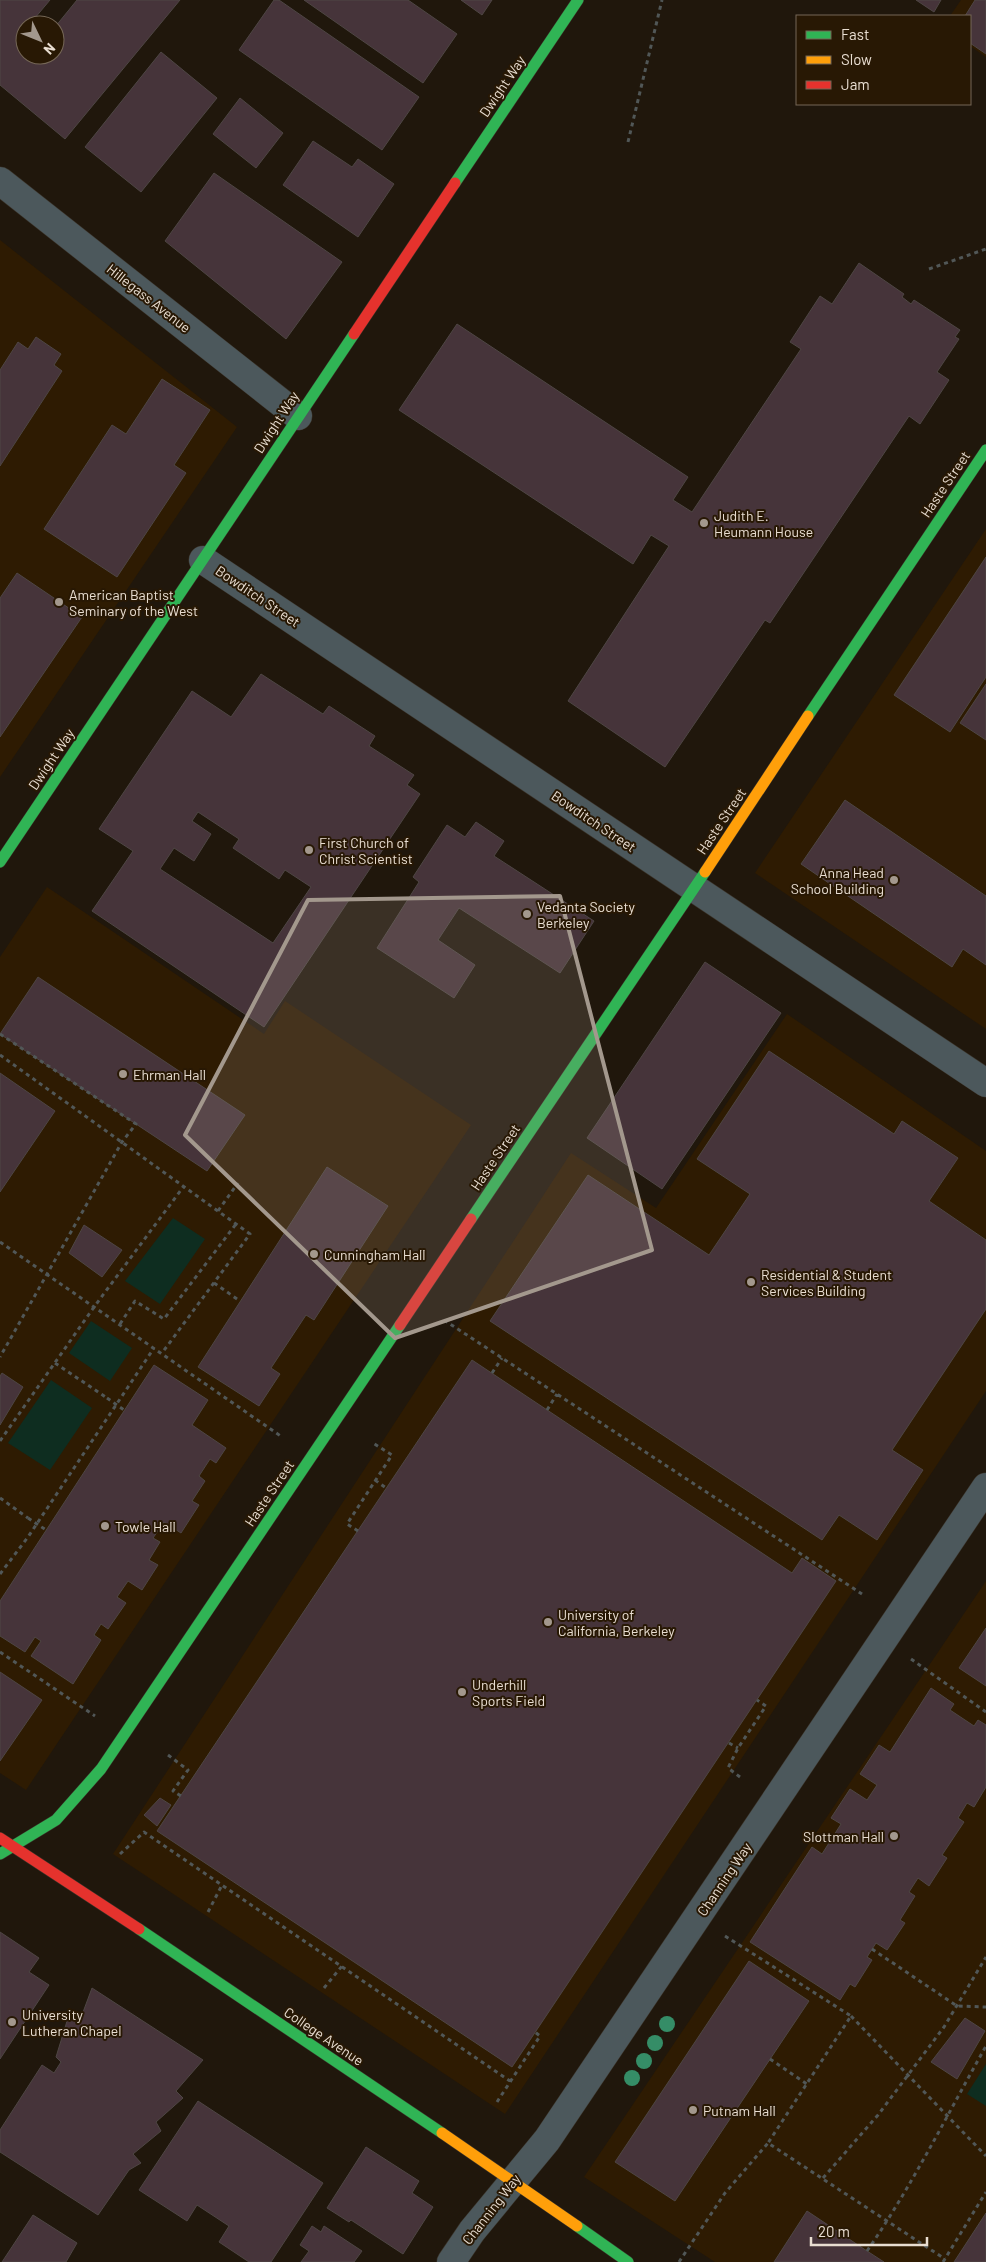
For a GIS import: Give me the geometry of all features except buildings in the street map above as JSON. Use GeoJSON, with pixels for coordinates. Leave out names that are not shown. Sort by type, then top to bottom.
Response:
{"type":"FeatureCollection","features":[{"type":"Feature","properties":{"kind":"street","name":"Dwight Way"},"geometry":{"type":"LineString","coordinates":[[0,862],[578,0]]}},
{"type":"Feature","properties":{"kind":"street","name":"Hillegass Avenue"},"geometry":{"type":"LineString","coordinates":[[0,181],[298,416]]}},
{"type":"Feature","properties":{"kind":"street","name":"Haste Street"},"geometry":{"type":"LineString","coordinates":[[0,1854],[56,1820],[101,1769],[694,888],[986,450]]}},
{"type":"Feature","properties":{"kind":"street","name":"Bowditch Street"},"geometry":{"type":"LineString","coordinates":[[203,560],[986,1083]]}},
{"type":"Feature","properties":{"kind":"street","name":"Channing Way"},"geometry":{"type":"LineString","coordinates":[[451,2262],[472,2230],[547,2140],[986,1487]]}},
{"type":"Feature","properties":{"kind":"street","name":"College Avenue"},"geometry":{"type":"LineString","coordinates":[[0,1838],[61,1877],[628,2262]]}},
{"type":"Feature","properties":{"kind":"path"},"geometry":{"type":"LineString","coordinates":[[628,142],[662,0]]}},
{"type":"Feature","properties":{"kind":"path"},"geometry":{"type":"LineString","coordinates":[[928,268],[986,249]]}},
{"type":"Feature","properties":{"kind":"path"},"geometry":{"type":"LineString","coordinates":[[0,1034],[136,1124],[122,1142],[0,1357]]}},
{"type":"Feature","properties":{"kind":"path"},"geometry":{"type":"LineString","coordinates":[[0,1055],[250,1234],[162,1353]]}},
{"type":"Feature","properties":{"kind":"path"},"geometry":{"type":"LineString","coordinates":[[218,1211],[238,1183]]}},
{"type":"Feature","properties":{"kind":"path"},"geometry":{"type":"LineString","coordinates":[[0,1441],[94,1307],[184,1186]]}},
{"type":"Feature","properties":{"kind":"path"},"geometry":{"type":"LineString","coordinates":[[120,1324],[135,1301],[164,1319],[236,1224]]}},
{"type":"Feature","properties":{"kind":"path"},"geometry":{"type":"LineString","coordinates":[[0,1242],[312,1457]]}},
{"type":"Feature","properties":{"kind":"path"},"geometry":{"type":"LineString","coordinates":[[214,1283],[240,1301]]}},
{"type":"Feature","properties":{"kind":"path"},"geometry":{"type":"LineString","coordinates":[[416,1302],[862,1594]]}},
{"type":"Feature","properties":{"kind":"path"},"geometry":{"type":"LineString","coordinates":[[0,1574],[28,1537],[154,1348]]}},
{"type":"Feature","properties":{"kind":"path"},"geometry":{"type":"LineString","coordinates":[[492,1373],[502,1358]]}},
{"type":"Feature","properties":{"kind":"path"},"geometry":{"type":"LineString","coordinates":[[55,1363],[124,1410]]}},
{"type":"Feature","properties":{"kind":"path"},"geometry":{"type":"LineString","coordinates":[[547,1410],[557,1394]]}},
{"type":"Feature","properties":{"kind":"path"},"geometry":{"type":"LineString","coordinates":[[358,1531],[347,1524],[392,1455],[373,1443]]}},
{"type":"Feature","properties":{"kind":"path"},"geometry":{"type":"LineString","coordinates":[[375,1480],[386,1488]]}},
{"type":"Feature","properties":{"kind":"path"},"geometry":{"type":"LineString","coordinates":[[0,1498],[46,1530]]}},
{"type":"Feature","properties":{"kind":"path"},"geometry":{"type":"LineString","coordinates":[[0,1652],[124,1735]]}},
{"type":"Feature","properties":{"kind":"path"},"geometry":{"type":"LineString","coordinates":[[921,1666],[986,1712]]}},
{"type":"Feature","properties":{"kind":"path"},"geometry":{"type":"LineString","coordinates":[[740,1777],[728,1768],[738,1748],[766,1706],[757,1700]]}},
{"type":"Feature","properties":{"kind":"path"},"geometry":{"type":"LineString","coordinates":[[729,1743],[738,1748]]}},
{"type":"Feature","properties":{"kind":"path"},"geometry":{"type":"LineString","coordinates":[[168,1755],[188,1770],[173,1791],[181,1796]]}},
{"type":"Feature","properties":{"kind":"path"},"geometry":{"type":"LineString","coordinates":[[120,1854],[144,1832],[510,2081]]}},
{"type":"Feature","properties":{"kind":"path"},"geometry":{"type":"LineString","coordinates":[[208,1912],[222,1885]]}},
{"type":"Feature","properties":{"kind":"path"},"geometry":{"type":"LineString","coordinates":[[698,1918],[851,2016],[986,2156]]}},
{"type":"Feature","properties":{"kind":"path"},"geometry":{"type":"LineString","coordinates":[[872,1949],[957,2006],[986,2007]]}},
{"type":"Feature","properties":{"kind":"path"},"geometry":{"type":"LineString","coordinates":[[823,2178],[878,2115],[944,2028],[986,1957]]}},
{"type":"Feature","properties":{"kind":"path"},"geometry":{"type":"LineString","coordinates":[[324,1988],[342,1966]]}},
{"type":"Feature","properties":{"kind":"path"},"geometry":{"type":"LineString","coordinates":[[679,2262],[725,2193],[768,2143],[851,2016]]}},
{"type":"Feature","properties":{"kind":"path"},"geometry":{"type":"LineString","coordinates":[[497,2102],[540,2036],[535,2032]]}},
{"type":"Feature","properties":{"kind":"path"},"geometry":{"type":"LineString","coordinates":[[867,2251],[888,2221],[927,2154],[946,2116],[986,2046]]}},
{"type":"Feature","properties":{"kind":"path"},"geometry":{"type":"LineString","coordinates":[[770,2059],[806,2084]]}},
{"type":"Feature","properties":{"kind":"path"},"geometry":{"type":"LineString","coordinates":[[768,2143],[944,2260],[986,2192]]}},
{"type":"Feature","properties":{"kind":"highlighted area"},"geometry":{"type":"Polygon","coordinates":[[[560,896],[652,1250],[395,1338],[185,1135],[308,900],[560,896]]]}},
{"type":"Feature","properties":{"kind":"shaded area"},"geometry":{"type":"Polygon","coordinates":[[[961,0],[986,0],[986,57],[971,47],[971,15],[951,15],[961,0]]]}},
{"type":"Feature","properties":{"kind":"shaded area","name":"American Baptist Seminary of the West"},"geometry":{"type":"Polygon","coordinates":[[[0,240],[237,427],[0,777],[0,240]]]}},
{"type":"Feature","properties":{"kind":"shaded area"},"geometry":{"type":"Polygon","coordinates":[[[986,529],[986,1029],[755,873],[986,529]]]}},
{"type":"Feature","properties":{"kind":"shaded area"},"geometry":{"type":"Polygon","coordinates":[[[47,887],[264,1034],[285,1001],[471,1125],[26,1790],[0,1773],[0,957],[47,887]]]}},
{"type":"Feature","properties":{"kind":"shaded area","name":"University of California, Berkeley"},"geometry":{"type":"Polygon","coordinates":[[[787,1014],[986,1151],[986,1391],[505,2114],[113,1854],[571,1153],[656,1208],[787,1014]]]}},
{"type":"Feature","properties":{"kind":"shaded area"},"geometry":{"type":"Polygon","coordinates":[[[986,1581],[986,2262],[715,2262],[584,2177],[986,1581]]]}},
{"type":"Feature","properties":{"kind":"green space"},"geometry":{"type":"Polygon","coordinates":[[[173,1218],[205,1239],[160,1304],[125,1281],[173,1218]]]}},
{"type":"Feature","properties":{"kind":"green space"},"geometry":{"type":"Polygon","coordinates":[[[91,1321],[132,1348],[110,1381],[69,1353],[91,1321]]]}},
{"type":"Feature","properties":{"kind":"green space"},"geometry":{"type":"Polygon","coordinates":[[[51,1380],[92,1408],[50,1470],[8,1443],[51,1380]]]}},
{"type":"Feature","properties":{"kind":"green space"},"geometry":{"type":"Polygon","coordinates":[[[986,2064],[986,2106],[967,2094],[986,2064]]]}},
{"type":"Feature","properties":{"kind":"traffic: fast"},"geometry":{"type":"LineString","coordinates":[[455,183],[578,0]]}},
{"type":"Feature","properties":{"kind":"traffic: fast"},"geometry":{"type":"LineString","coordinates":[[0,862],[354,334]]}},
{"type":"Feature","properties":{"kind":"traffic: fast"},"geometry":{"type":"LineString","coordinates":[[808,716],[986,450]]}},
{"type":"Feature","properties":{"kind":"traffic: fast"},"geometry":{"type":"LineString","coordinates":[[471,1219],[705,872]]}},
{"type":"Feature","properties":{"kind":"traffic: fast"},"geometry":{"type":"LineString","coordinates":[[0,1854],[56,1820],[101,1769],[400,1325]]}},
{"type":"Feature","properties":{"kind":"traffic: fast"},"geometry":{"type":"LineString","coordinates":[[139,1929],[442,2133]]}},
{"type":"Feature","properties":{"kind":"traffic: fast"},"geometry":{"type":"LineString","coordinates":[[577,2226],[628,2262]]}},
{"type":"Feature","properties":{"kind":"traffic: slow"},"geometry":{"type":"LineString","coordinates":[[705,872],[808,716]]}},
{"type":"Feature","properties":{"kind":"traffic: slow"},"geometry":{"type":"LineString","coordinates":[[442,2133],[577,2226]]}},
{"type":"Feature","properties":{"kind":"traffic: jam"},"geometry":{"type":"LineString","coordinates":[[354,334],[455,183]]}},
{"type":"Feature","properties":{"kind":"traffic: jam"},"geometry":{"type":"LineString","coordinates":[[400,1325],[471,1219]]}},
{"type":"Feature","properties":{"kind":"traffic: jam"},"geometry":{"type":"LineString","coordinates":[[0,1838],[139,1929]]}},
{"type":"Feature","properties":{"kind":"place","name":"Judith E. Heumann House"},"geometry":{"type":"Point","coordinates":[704,523]}},
{"type":"Feature","properties":{"kind":"place","name":"American Baptist Seminary of the West"},"geometry":{"type":"Point","coordinates":[59,602]}},
{"type":"Feature","properties":{"kind":"place","name":"First Church of Christ Scientist"},"geometry":{"type":"Point","coordinates":[309,850]}},
{"type":"Feature","properties":{"kind":"place","name":"Anna Head School Building"},"geometry":{"type":"Point","coordinates":[894,880]}},
{"type":"Feature","properties":{"kind":"place","name":"Vedanta Society Berkeley"},"geometry":{"type":"Point","coordinates":[527,914]}},
{"type":"Feature","properties":{"kind":"place","name":"Ehrman Hall"},"geometry":{"type":"Point","coordinates":[123,1074]}},
{"type":"Feature","properties":{"kind":"place","name":"Cunningham Hall"},"geometry":{"type":"Point","coordinates":[314,1254]}},
{"type":"Feature","properties":{"kind":"place","name":"Residential & Student Services Building"},"geometry":{"type":"Point","coordinates":[751,1282]}},
{"type":"Feature","properties":{"kind":"place","name":"Towle Hall"},"geometry":{"type":"Point","coordinates":[105,1526]}},
{"type":"Feature","properties":{"kind":"place","name":"University of California, Berkeley"},"geometry":{"type":"Point","coordinates":[548,1622]}},
{"type":"Feature","properties":{"kind":"place","name":"Underhill Sports Field"},"geometry":{"type":"Point","coordinates":[462,1692]}},
{"type":"Feature","properties":{"kind":"place","name":"Slottman Hall"},"geometry":{"type":"Point","coordinates":[894,1836]}},
{"type":"Feature","properties":{"kind":"place","name":"University Lutheran Chapel"},"geometry":{"type":"Point","coordinates":[12,2022]}},
{"type":"Feature","properties":{"kind":"place","name":"Putnam Hall"},"geometry":{"type":"Point","coordinates":[693,2110]}}]}
